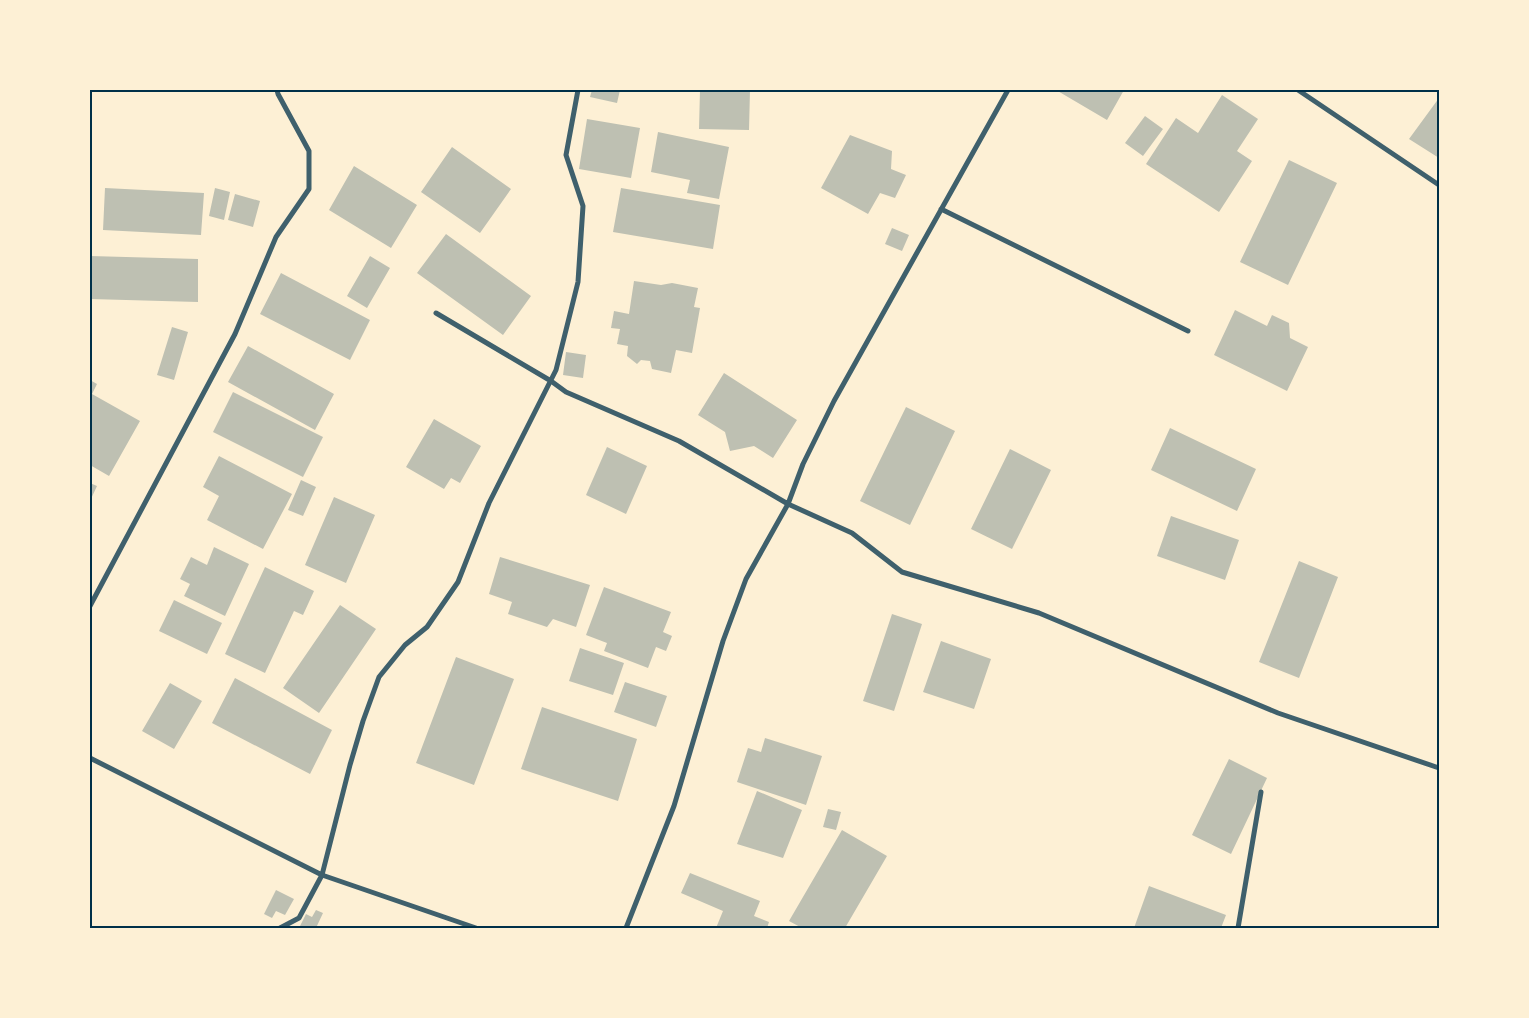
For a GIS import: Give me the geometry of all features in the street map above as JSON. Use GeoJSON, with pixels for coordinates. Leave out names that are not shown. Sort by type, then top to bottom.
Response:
{"type":"FeatureCollection","features":[{"type":"Feature","properties":{"kind":"street"},"geometry":{"type":"LineString","coordinates":[[90,606],[235,334],[276,237],[309,189],[309,151],[277,90]]}},
{"type":"Feature","properties":{"kind":"street"},"geometry":{"type":"LineString","coordinates":[[280,928],[299,918],[322,874],[363,721],[379,677],[405,645],[427,627],[458,582],[489,503],[556,370],[578,282],[583,206],[566,155],[578,90]]}},
{"type":"Feature","properties":{"kind":"street"},"geometry":{"type":"LineString","coordinates":[[626,928],[674,806],[723,641],[746,579],[788,504],[803,464],[834,401],[1008,90]]}},
{"type":"Feature","properties":{"kind":"street"},"geometry":{"type":"LineString","coordinates":[[1298,90],[1439,186]]}},
{"type":"Feature","properties":{"kind":"street"},"geometry":{"type":"LineString","coordinates":[[941,209],[1188,331]]}},
{"type":"Feature","properties":{"kind":"street"},"geometry":{"type":"LineString","coordinates":[[436,313],[551,381],[566,392],[679,441],[788,504],[852,533],[902,572],[1039,613],[1278,713],[1439,768]]}},
{"type":"Feature","properties":{"kind":"street"},"geometry":{"type":"LineString","coordinates":[[90,758],[322,874],[476,928]]}},
{"type":"Feature","properties":{"kind":"street"},"geometry":{"type":"LineString","coordinates":[[1238,928],[1261,792]]}},
{"type":"Feature","properties":{"kind":"building"},"geometry":{"type":"Polygon","coordinates":[[[592,90],[620,90],[617,103],[590,97],[592,90]]]}},
{"type":"Feature","properties":{"kind":"building"},"geometry":{"type":"Polygon","coordinates":[[[700,90],[750,90],[749,130],[699,129],[700,90]]]}},
{"type":"Feature","properties":{"kind":"building"},"geometry":{"type":"Polygon","coordinates":[[[1056,90],[1124,90],[1107,120],[1056,90]]]}},
{"type":"Feature","properties":{"kind":"building"},"geometry":{"type":"Polygon","coordinates":[[[1222,95],[1258,119],[1237,151],[1252,161],[1219,212],[1146,164],[1176,118],[1198,133],[1222,95]]]}},
{"type":"Feature","properties":{"kind":"building"},"geometry":{"type":"Polygon","coordinates":[[[1439,98],[1439,158],[1409,139],[1439,98]]]}},
{"type":"Feature","properties":{"kind":"building"},"geometry":{"type":"Polygon","coordinates":[[[1145,116],[1163,129],[1143,156],[1125,143],[1145,116]]]}},
{"type":"Feature","properties":{"kind":"building"},"geometry":{"type":"Polygon","coordinates":[[[587,119],[640,128],[631,178],[579,169],[587,119]]]}},
{"type":"Feature","properties":{"kind":"building"},"geometry":{"type":"Polygon","coordinates":[[[658,132],[729,147],[719,199],[687,193],[690,180],[651,172],[658,132]]]}},
{"type":"Feature","properties":{"kind":"building"},"geometry":{"type":"Polygon","coordinates":[[[850,135],[892,151],[891,169],[906,175],[895,198],[880,193],[868,214],[821,188],[850,135]]]}},
{"type":"Feature","properties":{"kind":"building"},"geometry":{"type":"Polygon","coordinates":[[[452,147],[511,189],[480,233],[421,192],[452,147]]]}},
{"type":"Feature","properties":{"kind":"building"},"geometry":{"type":"Polygon","coordinates":[[[1289,160],[1337,183],[1288,285],[1240,262],[1289,160]]]}},
{"type":"Feature","properties":{"kind":"building"},"geometry":{"type":"Polygon","coordinates":[[[354,166],[417,205],[391,248],[329,210],[354,166]]]}},
{"type":"Feature","properties":{"kind":"building"},"geometry":{"type":"Polygon","coordinates":[[[105,188],[204,193],[201,235],[103,230],[105,188]]]}},
{"type":"Feature","properties":{"kind":"building"},"geometry":{"type":"Polygon","coordinates":[[[215,188],[230,192],[224,220],[209,216],[215,188]]]}},
{"type":"Feature","properties":{"kind":"building"},"geometry":{"type":"Polygon","coordinates":[[[621,188],[720,205],[713,249],[613,232],[621,188]]]}},
{"type":"Feature","properties":{"kind":"building"},"geometry":{"type":"Polygon","coordinates":[[[235,194],[260,201],[253,227],[228,220],[235,194]]]}},
{"type":"Feature","properties":{"kind":"building"},"geometry":{"type":"Polygon","coordinates":[[[892,228],[909,235],[902,251],[885,244],[892,228]]]}},
{"type":"Feature","properties":{"kind":"building"},"geometry":{"type":"Polygon","coordinates":[[[446,234],[531,296],[503,335],[417,273],[446,234]]]}},
{"type":"Feature","properties":{"kind":"building"},"geometry":{"type":"Polygon","coordinates":[[[90,256],[198,259],[198,302],[90,299],[90,256]]]}},
{"type":"Feature","properties":{"kind":"building"},"geometry":{"type":"Polygon","coordinates":[[[370,256],[390,268],[367,308],[347,296],[370,256]]]}},
{"type":"Feature","properties":{"kind":"building"},"geometry":{"type":"Polygon","coordinates":[[[281,273],[370,320],[350,360],[260,314],[281,273]]]}},
{"type":"Feature","properties":{"kind":"building"},"geometry":{"type":"Polygon","coordinates":[[[634,281],[661,285],[672,283],[698,288],[694,307],[700,308],[692,353],[676,350],[671,373],[652,369],[650,361],[641,360],[637,364],[627,356],[628,346],[617,344],[620,329],[611,328],[614,311],[629,314],[634,281]]]}},
{"type":"Feature","properties":{"kind":"building"},"geometry":{"type":"Polygon","coordinates":[[[1235,310],[1267,326],[1272,315],[1289,323],[1290,338],[1308,347],[1287,391],[1214,355],[1235,310]]]}},
{"type":"Feature","properties":{"kind":"building"},"geometry":{"type":"Polygon","coordinates":[[[172,327],[188,332],[174,380],[157,375],[172,327]]]}},
{"type":"Feature","properties":{"kind":"building"},"geometry":{"type":"Polygon","coordinates":[[[248,346],[334,394],[315,430],[228,382],[248,346]]]}},
{"type":"Feature","properties":{"kind":"building"},"geometry":{"type":"Polygon","coordinates":[[[566,352],[586,355],[583,378],[563,375],[566,352]]]}},
{"type":"Feature","properties":{"kind":"building"},"geometry":{"type":"Polygon","coordinates":[[[724,373],[797,420],[773,458],[754,446],[730,451],[725,432],[698,415],[724,373]]]}},
{"type":"Feature","properties":{"kind":"building"},"geometry":{"type":"Polygon","coordinates":[[[90,380],[97,384],[92,394],[140,421],[109,476],[90,465],[90,380]]]}},
{"type":"Feature","properties":{"kind":"building"},"geometry":{"type":"Polygon","coordinates":[[[233,392],[323,437],[303,477],[213,432],[233,392]]]}},
{"type":"Feature","properties":{"kind":"building"},"geometry":{"type":"Polygon","coordinates":[[[906,407],[955,431],[910,525],[860,501],[906,407]]]}},
{"type":"Feature","properties":{"kind":"building"},"geometry":{"type":"Polygon","coordinates":[[[434,419],[481,446],[460,483],[451,478],[444,489],[406,467],[434,419]]]}},
{"type":"Feature","properties":{"kind":"building"},"geometry":{"type":"Polygon","coordinates":[[[1170,428],[1256,469],[1237,511],[1151,470],[1170,428]]]}},
{"type":"Feature","properties":{"kind":"building"},"geometry":{"type":"Polygon","coordinates":[[[607,447],[647,466],[626,514],[586,495],[607,447]]]}},
{"type":"Feature","properties":{"kind":"building"},"geometry":{"type":"Polygon","coordinates":[[[1010,449],[1051,470],[1012,549],[971,529],[1010,449]]]}},
{"type":"Feature","properties":{"kind":"building"},"geometry":{"type":"Polygon","coordinates":[[[219,456],[292,494],[263,549],[207,520],[219,496],[203,487],[219,456]]]}},
{"type":"Feature","properties":{"kind":"building"},"geometry":{"type":"Polygon","coordinates":[[[301,480],[316,487],[303,516],[288,510],[301,480]]]}},
{"type":"Feature","properties":{"kind":"building"},"geometry":{"type":"Polygon","coordinates":[[[90,483],[97,486],[90,501],[90,483]]]}},
{"type":"Feature","properties":{"kind":"building"},"geometry":{"type":"Polygon","coordinates":[[[334,497],[375,515],[346,583],[305,565],[334,497]]]}},
{"type":"Feature","properties":{"kind":"building"},"geometry":{"type":"Polygon","coordinates":[[[1171,516],[1239,540],[1225,580],[1157,556],[1171,516]]]}},
{"type":"Feature","properties":{"kind":"building"},"geometry":{"type":"Polygon","coordinates":[[[214,547],[249,564],[225,616],[184,596],[190,584],[180,579],[191,557],[207,565],[214,547]]]}},
{"type":"Feature","properties":{"kind":"building"},"geometry":{"type":"Polygon","coordinates":[[[500,557],[590,585],[576,627],[553,619],[547,627],[508,614],[512,602],[489,594],[500,557]]]}},
{"type":"Feature","properties":{"kind":"building"},"geometry":{"type":"Polygon","coordinates":[[[1299,561],[1338,577],[1299,678],[1259,662],[1299,561]]]}},
{"type":"Feature","properties":{"kind":"building"},"geometry":{"type":"Polygon","coordinates":[[[265,567],[314,591],[303,615],[294,611],[265,673],[225,654],[265,567]]]}},
{"type":"Feature","properties":{"kind":"building"},"geometry":{"type":"Polygon","coordinates":[[[604,587],[671,612],[663,632],[672,636],[666,651],[656,647],[648,668],[604,651],[607,643],[586,635],[604,587]]]}},
{"type":"Feature","properties":{"kind":"building"},"geometry":{"type":"Polygon","coordinates":[[[174,600],[222,623],[207,654],[159,631],[174,600]]]}},
{"type":"Feature","properties":{"kind":"building"},"geometry":{"type":"Polygon","coordinates":[[[340,605],[376,629],[319,713],[283,688],[340,605]]]}},
{"type":"Feature","properties":{"kind":"building"},"geometry":{"type":"Polygon","coordinates":[[[892,614],[922,624],[894,711],[863,701],[892,614]]]}},
{"type":"Feature","properties":{"kind":"building"},"geometry":{"type":"Polygon","coordinates":[[[941,641],[991,659],[974,709],[923,692],[941,641]]]}},
{"type":"Feature","properties":{"kind":"building"},"geometry":{"type":"Polygon","coordinates":[[[580,648],[624,663],[613,695],[569,681],[580,648]]]}},
{"type":"Feature","properties":{"kind":"building"},"geometry":{"type":"Polygon","coordinates":[[[456,657],[514,679],[474,785],[416,763],[456,657]]]}},
{"type":"Feature","properties":{"kind":"building"},"geometry":{"type":"Polygon","coordinates":[[[235,678],[332,730],[310,774],[212,723],[235,678]]]}},
{"type":"Feature","properties":{"kind":"building"},"geometry":{"type":"Polygon","coordinates":[[[625,682],[667,696],[656,727],[614,712],[625,682]]]}},
{"type":"Feature","properties":{"kind":"building"},"geometry":{"type":"Polygon","coordinates":[[[170,683],[202,701],[174,749],[142,731],[170,683]]]}},
{"type":"Feature","properties":{"kind":"building"},"geometry":{"type":"Polygon","coordinates":[[[542,707],[637,739],[618,801],[521,769],[542,707]]]}},
{"type":"Feature","properties":{"kind":"building"},"geometry":{"type":"Polygon","coordinates":[[[765,738],[822,756],[806,805],[737,782],[748,748],[761,752],[765,738]]]}},
{"type":"Feature","properties":{"kind":"building"},"geometry":{"type":"Polygon","coordinates":[[[1229,759],[1267,778],[1231,854],[1192,835],[1229,759]]]}},
{"type":"Feature","properties":{"kind":"building"},"geometry":{"type":"Polygon","coordinates":[[[757,791],[802,810],[783,858],[737,844],[757,791]]]}},
{"type":"Feature","properties":{"kind":"building"},"geometry":{"type":"Polygon","coordinates":[[[828,809],[841,812],[836,830],[823,827],[828,809]]]}},
{"type":"Feature","properties":{"kind":"building"},"geometry":{"type":"Polygon","coordinates":[[[842,830],[887,856],[845,928],[802,928],[789,921],[842,830]]]}},
{"type":"Feature","properties":{"kind":"building"},"geometry":{"type":"Polygon","coordinates":[[[690,873],[760,901],[754,916],[769,922],[767,928],[716,928],[723,911],[681,893],[690,873]]]}},
{"type":"Feature","properties":{"kind":"building"},"geometry":{"type":"Polygon","coordinates":[[[1149,886],[1226,915],[1221,928],[1134,928],[1149,886]]]}},
{"type":"Feature","properties":{"kind":"building"},"geometry":{"type":"Polygon","coordinates":[[[276,890],[294,899],[285,915],[276,911],[272,918],[264,914],[276,890]]]}},
{"type":"Feature","properties":{"kind":"building"},"geometry":{"type":"Polygon","coordinates":[[[316,910],[323,913],[316,928],[299,928],[306,914],[312,917],[316,910]]]}}]}
